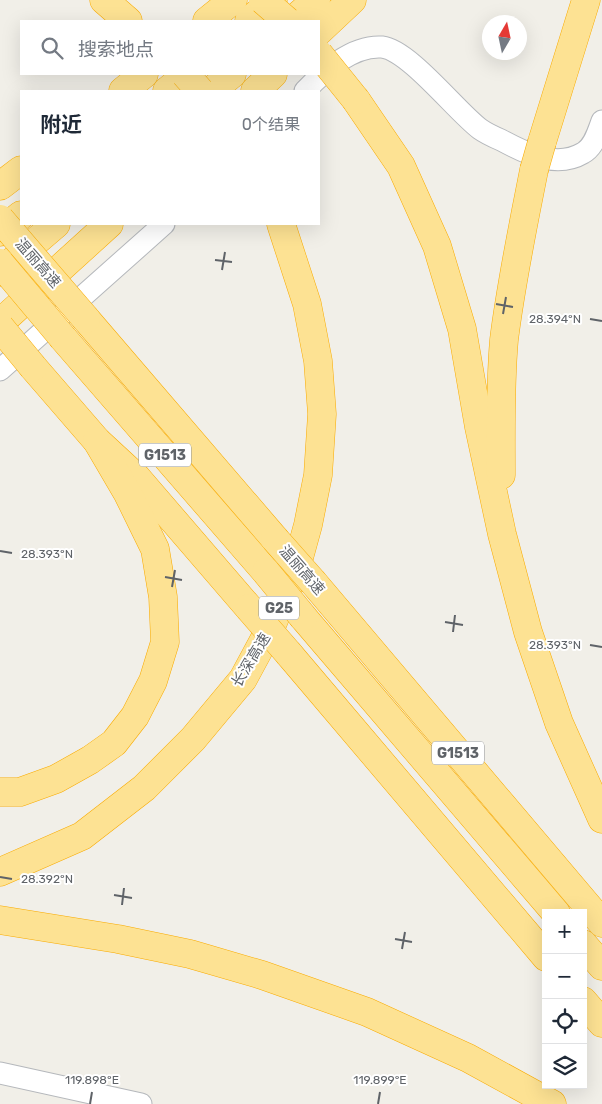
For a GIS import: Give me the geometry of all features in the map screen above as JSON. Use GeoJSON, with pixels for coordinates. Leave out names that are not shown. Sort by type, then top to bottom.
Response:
{"type":"FeatureCollection","features":[{"type":"Feature","properties":{"kind":"highway"},"geometry":{"type":"LineString","coordinates":[[209,20],[233,0]]}},
{"type":"Feature","properties":{"kind":"highway"},"geometry":{"type":"LineString","coordinates":[[263,0],[286,20]]}},
{"type":"Feature","properties":{"kind":"highway"},"geometry":{"type":"LineString","coordinates":[[250,20],[273,0]]}},
{"type":"Feature","properties":{"kind":"highway"},"geometry":{"type":"LineString","coordinates":[[293,20],[316,0]]}},
{"type":"Feature","properties":{"kind":"highway"},"geometry":{"type":"LineString","coordinates":[[320,30],[352,0]]}},
{"type":"Feature","properties":{"kind":"highway"},"geometry":{"type":"LineString","coordinates":[[502,534],[501,427],[504,341],[517,257],[534,170],[586,0]]}},
{"type":"Feature","properties":{"kind":"highway"},"geometry":{"type":"LineString","coordinates":[[105,1],[127,20]]}},
{"type":"Feature","properties":{"kind":"highway"},"geometry":{"type":"LineString","coordinates":[[320,55],[356,100],[401,166],[437,246],[462,329],[479,426],[502,534],[528,632],[559,723],[602,819]]}},
{"type":"Feature","properties":{"kind":"highway"},"geometry":{"type":"LineString","coordinates":[[124,90],[143,75]]}},
{"type":"Feature","properties":{"kind":"highway"},"geometry":{"type":"LineString","coordinates":[[168,90],[185,75]]}},
{"type":"Feature","properties":{"kind":"highway"},"geometry":{"type":"LineString","coordinates":[[187,75],[199,90]]}},
{"type":"Feature","properties":{"kind":"highway"},"geometry":{"type":"LineString","coordinates":[[212,90],[231,75]]}},
{"type":"Feature","properties":{"kind":"highway"},"geometry":{"type":"LineString","coordinates":[[256,90],[272,75]]}},
{"type":"Feature","properties":{"kind":"highway"},"geometry":{"type":"LineString","coordinates":[[0,186],[20,171]]}},
{"type":"Feature","properties":{"kind":"highway"},"geometry":{"type":"LineString","coordinates":[[0,232],[20,216]]}},
{"type":"Feature","properties":{"kind":"highway","name":"温丽高速"},"geometry":{"type":"LineString","coordinates":[[0,219],[314,583],[602,922]]}},
{"type":"Feature","properties":{"kind":"highway"},"geometry":{"type":"LineString","coordinates":[[0,272],[55,225]]}},
{"type":"Feature","properties":{"kind":"highway"},"geometry":{"type":"LineString","coordinates":[[0,323],[107,225]]}},
{"type":"Feature","properties":{"kind":"highway","name":"长深高速"},"geometry":{"type":"LineString","coordinates":[[0,872],[82,836],[144,788],[193,740],[243,679],[271,627],[297,565],[308,526],[318,475],[322,414],[318,361],[307,304],[281,225]]}},
{"type":"Feature","properties":{"kind":"highway","name":"温丽高速"},"geometry":{"type":"LineString","coordinates":[[0,263],[553,909]]}},
{"type":"Feature","properties":{"kind":"highway"},"geometry":{"type":"LineString","coordinates":[[0,327],[97,441],[137,478],[543,954]]}},
{"type":"Feature","properties":{"kind":"highway"},"geometry":{"type":"LineString","coordinates":[[0,792],[20,792],[56,779],[90,760],[114,743],[135,716],[153,681],[165,642],[163,597],[155,549],[128,494],[97,441]]}},
{"type":"Feature","properties":{"kind":"highway"},"geometry":{"type":"LineString","coordinates":[[0,920],[118,939],[190,954],[262,975],[367,1012],[468,1058],[552,1104]]}},
{"type":"Feature","properties":{"kind":"highway"},"geometry":{"type":"LineString","coordinates":[[587,949],[602,966]]}},
{"type":"Feature","properties":{"kind":"highway"},"geometry":{"type":"LineString","coordinates":[[587,1006],[602,1023]]}},
{"type":"Feature","properties":{"kind":"street"},"geometry":{"type":"LineString","coordinates":[[306,90],[350,53],[364,48],[384,47],[404,57],[480,129],[524,153],[553,160],[568,159],[584,153],[595,140],[602,121]]}},
{"type":"Feature","properties":{"kind":"street"},"geometry":{"type":"LineString","coordinates":[[0,370],[163,225]]}},
{"type":"Feature","properties":{"kind":"street"},"geometry":{"type":"LineString","coordinates":[[0,1073],[141,1104]]}}]}
